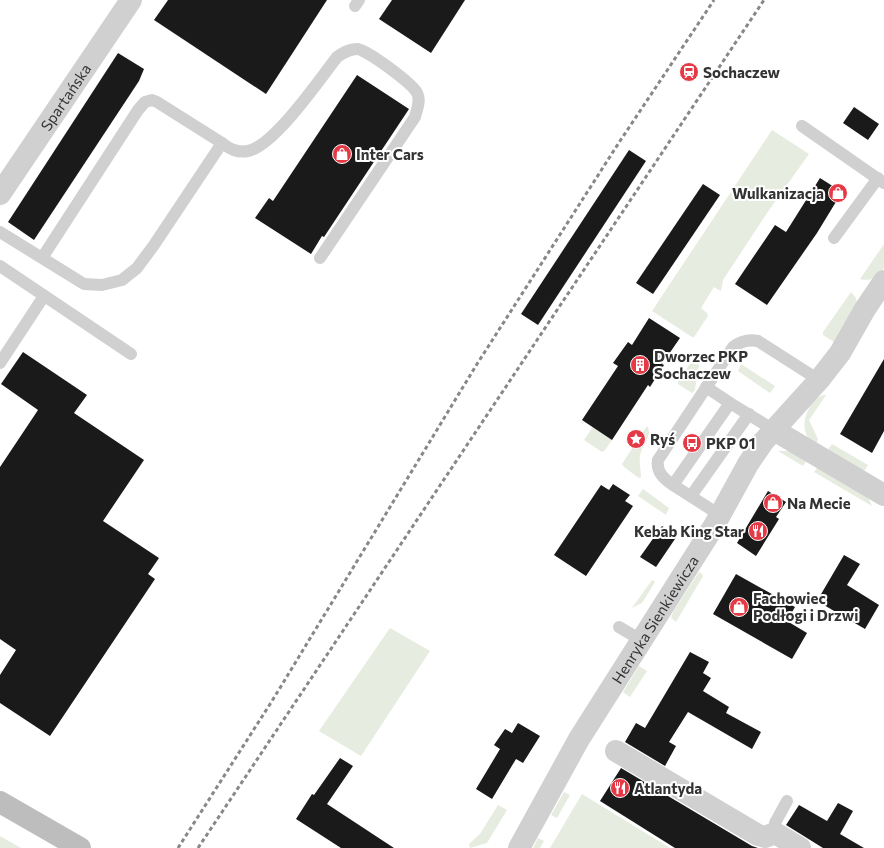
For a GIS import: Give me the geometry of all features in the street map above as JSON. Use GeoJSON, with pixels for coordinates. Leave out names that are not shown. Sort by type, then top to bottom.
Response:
{"type":"FeatureCollection","features":[{"type":"Feature","properties":{"kind":"main road"},"geometry":{"type":"LineString","coordinates":[[0,802],[80,848]]}},
{"type":"Feature","properties":{"kind":"street","name":"Spartańska"},"geometry":{"type":"LineString","coordinates":[[0,194],[131,0]]}},
{"type":"Feature","properties":{"kind":"street","name":"Henryka Sienkiewicza"},"geometry":{"type":"LineString","coordinates":[[519,848],[579,739],[695,556],[748,464],[763,442],[819,380],[840,353],[865,309],[884,281]]}},
{"type":"Feature","properties":{"kind":"street"},"geometry":{"type":"LineString","coordinates":[[774,430],[884,495]]}},
{"type":"Feature","properties":{"kind":"street"},"geometry":{"type":"LineString","coordinates":[[616,751],[758,835],[765,837],[775,833],[800,848]]}},
{"type":"Feature","properties":{"kind":"lane"},"geometry":{"type":"LineString","coordinates":[[42,258],[138,110],[146,102],[152,100],[157,102],[233,151],[248,151],[262,145],[281,128],[337,57],[346,51],[358,49],[368,53],[413,86],[418,94],[419,105],[415,117],[320,258]]}},
{"type":"Feature","properties":{"kind":"lane"},"geometry":{"type":"LineString","coordinates":[[802,126],[881,180],[834,238]]}},
{"type":"Feature","properties":{"kind":"lane"},"geometry":{"type":"LineString","coordinates":[[0,232],[84,284],[102,286],[122,280],[137,268],[154,245],[222,143]]}},
{"type":"Feature","properties":{"kind":"lane"},"geometry":{"type":"LineString","coordinates":[[0,266],[131,354]]}},
{"type":"Feature","properties":{"kind":"lane"},"geometry":{"type":"LineString","coordinates":[[0,363],[44,296]]}},
{"type":"Feature","properties":{"kind":"lane"},"geometry":{"type":"LineString","coordinates":[[720,514],[664,478],[659,471],[658,460],[733,347],[740,342],[752,340],[766,345],[819,380]]}},
{"type":"Feature","properties":{"kind":"lane"},"geometry":{"type":"LineString","coordinates":[[706,387],[774,430]]}},
{"type":"Feature","properties":{"kind":"lane"},"geometry":{"type":"LineString","coordinates":[[674,485],[730,403]]}},
{"type":"Feature","properties":{"kind":"lane"},"geometry":{"type":"LineString","coordinates":[[691,496],[749,414]]}},
{"type":"Feature","properties":{"kind":"lane"},"geometry":{"type":"LineString","coordinates":[[619,627],[641,640]]}},
{"type":"Feature","properties":{"kind":"lane"},"geometry":{"type":"LineString","coordinates":[[775,833],[775,822],[787,801]]}},
{"type":"Feature","properties":{"kind":"shaded area"},"geometry":{"type":"Polygon","coordinates":[[[772,130],[809,154],[769,210],[723,280],[721,291],[714,287],[701,308],[707,313],[708,316],[694,337],[692,337],[652,311],[772,130]]]}},
{"type":"Feature","properties":{"kind":"shaded area"},"geometry":{"type":"Polygon","coordinates":[[[884,244],[883,271],[875,278],[868,280],[860,279],[884,244]]]}},
{"type":"Feature","properties":{"kind":"shaded area"},"geometry":{"type":"Polygon","coordinates":[[[851,292],[856,298],[857,305],[834,342],[823,335],[823,332],[851,292]]]}},
{"type":"Feature","properties":{"kind":"shaded area"},"geometry":{"type":"Polygon","coordinates":[[[692,361],[698,363],[699,366],[695,390],[692,393],[678,384],[678,381],[692,361]]]}},
{"type":"Feature","properties":{"kind":"shaded area"},"geometry":{"type":"Polygon","coordinates":[[[741,364],[775,386],[770,393],[738,371],[741,364]]]}},
{"type":"Feature","properties":{"kind":"shaded area"},"geometry":{"type":"Polygon","coordinates":[[[823,395],[826,395],[809,420],[818,439],[816,444],[806,433],[805,418],[812,404],[823,395]]]}},
{"type":"Feature","properties":{"kind":"shaded area"},"geometry":{"type":"Polygon","coordinates":[[[601,415],[602,433],[612,440],[602,452],[584,440],[601,415]]]}},
{"type":"Feature","properties":{"kind":"shaded area"},"geometry":{"type":"Polygon","coordinates":[[[647,426],[649,433],[640,455],[641,477],[639,478],[622,464],[647,426]]]}},
{"type":"Feature","properties":{"kind":"shaded area"},"geometry":{"type":"Polygon","coordinates":[[[832,444],[868,465],[865,470],[860,471],[827,451],[832,444]]]}},
{"type":"Feature","properties":{"kind":"shaded area"},"geometry":{"type":"Polygon","coordinates":[[[778,451],[789,451],[806,461],[803,466],[778,451]]]}},
{"type":"Feature","properties":{"kind":"shaded area"},"geometry":{"type":"Polygon","coordinates":[[[818,467],[868,497],[872,506],[814,472],[818,467]]]}},
{"type":"Feature","properties":{"kind":"shaded area"},"geometry":{"type":"Polygon","coordinates":[[[643,489],[669,508],[666,515],[638,496],[643,489]]]}},
{"type":"Feature","properties":{"kind":"shaded area"},"geometry":{"type":"Polygon","coordinates":[[[699,572],[703,576],[676,622],[671,618],[673,612],[699,572]]]}},
{"type":"Feature","properties":{"kind":"shaded area"},"geometry":{"type":"Polygon","coordinates":[[[652,580],[655,582],[642,603],[632,608],[652,580]]]}},
{"type":"Feature","properties":{"kind":"shaded area"},"geometry":{"type":"Polygon","coordinates":[[[390,628],[430,651],[361,756],[319,731],[390,628]]]}},
{"type":"Feature","properties":{"kind":"shaded area"},"geometry":{"type":"Polygon","coordinates":[[[639,666],[647,671],[630,697],[623,692],[639,666]]]}},
{"type":"Feature","properties":{"kind":"shaded area"},"geometry":{"type":"Polygon","coordinates":[[[564,792],[570,795],[557,818],[551,815],[564,792]]]}},
{"type":"Feature","properties":{"kind":"shaded area"},"geometry":{"type":"Polygon","coordinates":[[[582,794],[670,848],[550,848],[582,794]]]}},
{"type":"Feature","properties":{"kind":"shaded area"},"geometry":{"type":"Polygon","coordinates":[[[498,805],[507,810],[487,843],[470,848],[469,844],[480,834],[498,805]]]}},
{"type":"Feature","properties":{"kind":"shaded area"},"geometry":{"type":"Polygon","coordinates":[[[0,836],[21,848],[0,848],[0,836]]]}},
{"type":"Feature","properties":{"kind":"shaded area"},"geometry":{"type":"Polygon","coordinates":[[[538,838],[544,841],[540,848],[533,848],[538,838]]]}},
{"type":"Feature","properties":{"kind":"building"},"geometry":{"type":"Polygon","coordinates":[[[168,0],[327,0],[266,94],[154,20],[168,0]]]}},
{"type":"Feature","properties":{"kind":"building"},"geometry":{"type":"Polygon","coordinates":[[[392,0],[465,0],[431,53],[379,19],[392,0]]]}},
{"type":"Feature","properties":{"kind":"building"},"geometry":{"type":"Polygon","coordinates":[[[118,53],[144,69],[139,81],[34,240],[8,222],[118,53]]]}},
{"type":"Feature","properties":{"kind":"building","name":"Inter Cars"},"geometry":{"type":"Polygon","coordinates":[[[357,75],[409,109],[324,237],[322,236],[311,254],[255,218],[269,198],[273,201],[357,75]]]}},
{"type":"Feature","properties":{"kind":"building"},"geometry":{"type":"Polygon","coordinates":[[[854,107],[879,124],[868,140],[843,123],[854,107]]]}},
{"type":"Feature","properties":{"kind":"building"},"geometry":{"type":"Polygon","coordinates":[[[629,150],[646,161],[538,325],[521,314],[629,150]]]}},
{"type":"Feature","properties":{"kind":"building"},"geometry":{"type":"Polygon","coordinates":[[[820,178],[842,192],[817,233],[767,305],[735,284],[775,225],[786,232],[820,178]]]}},
{"type":"Feature","properties":{"kind":"building"},"geometry":{"type":"Polygon","coordinates":[[[703,184],[720,195],[653,294],[636,283],[703,184]]]}},
{"type":"Feature","properties":{"kind":"building","name":"Dworzec PKP Sochaczew"},"geometry":{"type":"Polygon","coordinates":[[[649,318],[680,338],[662,364],[664,365],[650,387],[648,385],[612,440],[582,420],[618,366],[613,363],[628,342],[632,345],[649,318]]]}},
{"type":"Feature","properties":{"kind":"building"},"geometry":{"type":"Polygon","coordinates":[[[23,352],[87,395],[74,413],[144,460],[103,521],[159,558],[148,574],[155,579],[50,736],[0,703],[0,675],[16,650],[0,639],[0,467],[38,410],[1,384],[23,352]]]}},
{"type":"Feature","properties":{"kind":"building"},"geometry":{"type":"Polygon","coordinates":[[[884,359],[884,431],[872,453],[840,434],[884,359]]]}},
{"type":"Feature","properties":{"kind":"building"},"geometry":{"type":"Polygon","coordinates":[[[613,484],[630,495],[625,501],[633,506],[586,576],[554,555],[601,485],[609,490],[613,484]]]}},
{"type":"Feature","properties":{"kind":"building","name":"Kebab King Star"},"geometry":{"type":"Polygon","coordinates":[[[768,491],[786,502],[776,517],[779,519],[756,556],[737,543],[768,491]]]}},
{"type":"Feature","properties":{"kind":"building"},"geometry":{"type":"Polygon","coordinates":[[[662,526],[677,536],[656,567],[640,557],[662,526]]]}},
{"type":"Feature","properties":{"kind":"building"},"geometry":{"type":"Polygon","coordinates":[[[844,555],[860,564],[847,585],[879,605],[865,629],[817,601],[844,555]]]}},
{"type":"Feature","properties":{"kind":"building"},"geometry":{"type":"Polygon","coordinates":[[[736,574],[795,607],[787,621],[807,633],[792,659],[713,614],[736,574]]]}},
{"type":"Feature","properties":{"kind":"building"},"geometry":{"type":"Polygon","coordinates":[[[690,652],[709,662],[703,673],[711,678],[703,691],[729,707],[726,713],[761,732],[752,749],[688,712],[669,742],[676,746],[665,766],[625,742],[636,723],[645,728],[690,652]]]}},
{"type":"Feature","properties":{"kind":"building"},"geometry":{"type":"Polygon","coordinates":[[[518,723],[540,736],[523,763],[516,759],[492,799],[476,789],[500,749],[494,745],[505,729],[512,733],[518,723]]]}},
{"type":"Feature","properties":{"kind":"building"},"geometry":{"type":"Polygon","coordinates":[[[340,758],[353,766],[327,804],[394,848],[341,848],[296,819],[312,794],[314,795],[340,758]]]}},
{"type":"Feature","properties":{"kind":"building"},"geometry":{"type":"Polygon","coordinates":[[[621,768],[752,846],[758,848],[675,848],[600,801],[621,768]]]}},
{"type":"Feature","properties":{"kind":"building"},"geometry":{"type":"Polygon","coordinates":[[[838,803],[853,811],[840,834],[864,848],[823,848],[786,825],[799,805],[827,821],[838,803]]]}},
{"type":"Feature","properties":{"kind":"railway"},"geometry":{"type":"LineString","coordinates":[[178,848],[272,701],[477,364],[620,141],[714,0]]}},
{"type":"Feature","properties":{"kind":"railway"},"geometry":{"type":"LineString","coordinates":[[198,848],[764,0]]}},
{"type":"Feature","properties":{"kind":"place","name":"Sochaczew"},"geometry":{"type":"Point","coordinates":[689,72]}},
{"type":"Feature","properties":{"kind":"place","name":"Inter Cars"},"geometry":{"type":"Point","coordinates":[342,154]}},
{"type":"Feature","properties":{"kind":"place","name":"Wulkanizacja"},"geometry":{"type":"Point","coordinates":[838,193]}},
{"type":"Feature","properties":{"kind":"place","name":"Dworzec PKP Sochaczew"},"geometry":{"type":"Point","coordinates":[640,365]}},
{"type":"Feature","properties":{"kind":"place","name":"Ryś"},"geometry":{"type":"Point","coordinates":[636,439]}},
{"type":"Feature","properties":{"kind":"place","name":"PKP 01"},"geometry":{"type":"Point","coordinates":[692,443]}},
{"type":"Feature","properties":{"kind":"place","name":"Na Mecie"},"geometry":{"type":"Point","coordinates":[773,503]}},
{"type":"Feature","properties":{"kind":"place","name":"Kebab King Star"},"geometry":{"type":"Point","coordinates":[758,531]}},
{"type":"Feature","properties":{"kind":"place","name":"Fachowiec Podłogi i Drzwi"},"geometry":{"type":"Point","coordinates":[739,607]}},
{"type":"Feature","properties":{"kind":"place","name":"Atlantyda"},"geometry":{"type":"Point","coordinates":[620,788]}}]}
